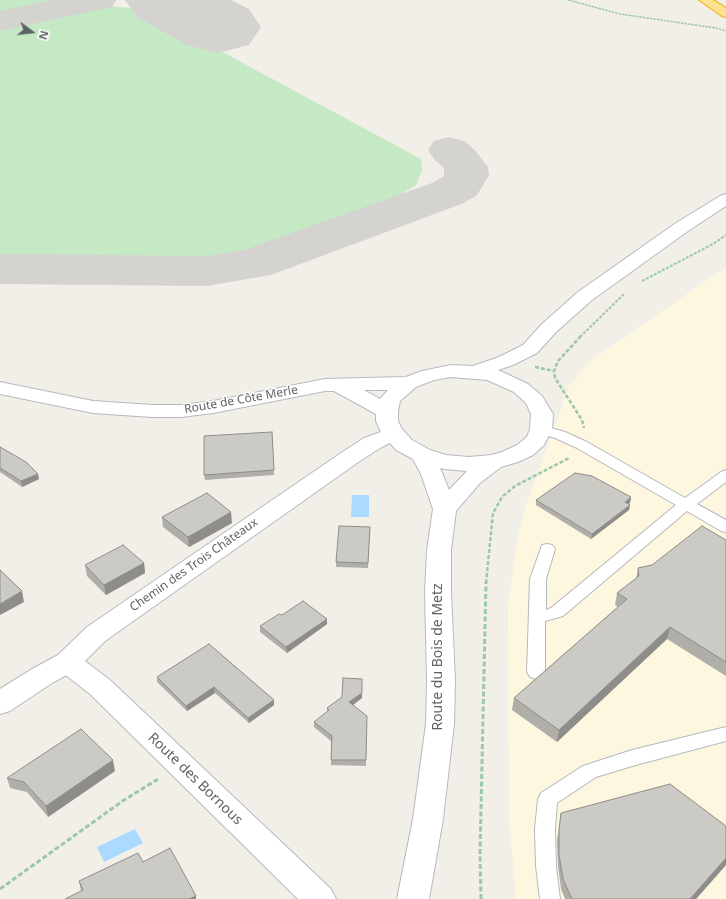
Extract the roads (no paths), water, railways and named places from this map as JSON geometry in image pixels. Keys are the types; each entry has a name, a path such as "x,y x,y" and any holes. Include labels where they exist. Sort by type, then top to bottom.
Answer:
{"highway":[{"path":"704,0 726,13"}],"main road":[{"path":"682,227 726,192"},
{"path":"475,372 530,349 554,324 585,296 682,227 726,199"},
{"path":"522,388 525,366 530,349"},
{"path":"339,385 390,422 404,445 422,455 450,462 469,464 493,462 510,457 525,450 536,440 542,429 542,414 535,400 522,388 508,381 475,372 451,372 429,375 409,383 398,391 390,400 390,422"},
{"name":"Route de Côte Merle","path":"0,388 93,407 152,411 181,411 213,407 312,387 409,383"},
{"name":"Chemin des Trois Châteaux","path":"0,703 42,676 68,662 86,643 105,627 348,458 372,443 390,422"},
{"name":"Route du Bois de Metz","path":"413,899 428,819 440,724 441,681 438,592 440,550 445,509 432,474 422,455"},
{"path":"445,509 472,478 493,462"},
{"name":"Route des Bornous","path":"68,662 100,687 320,899"}],"lane":[{"path":"542,429 582,445 726,527"},
{"path":"537,618 557,612 685,505 726,475"},
{"path":"536,672 538,579 548,549"},
{"path":"550,899 546,866 545,829 548,799 590,771 632,758 726,734"}],"water":[{"path":"352,495 369,495 369,517 351,517"},
{"path":"135,829 143,843 104,862 97,847"}]}
